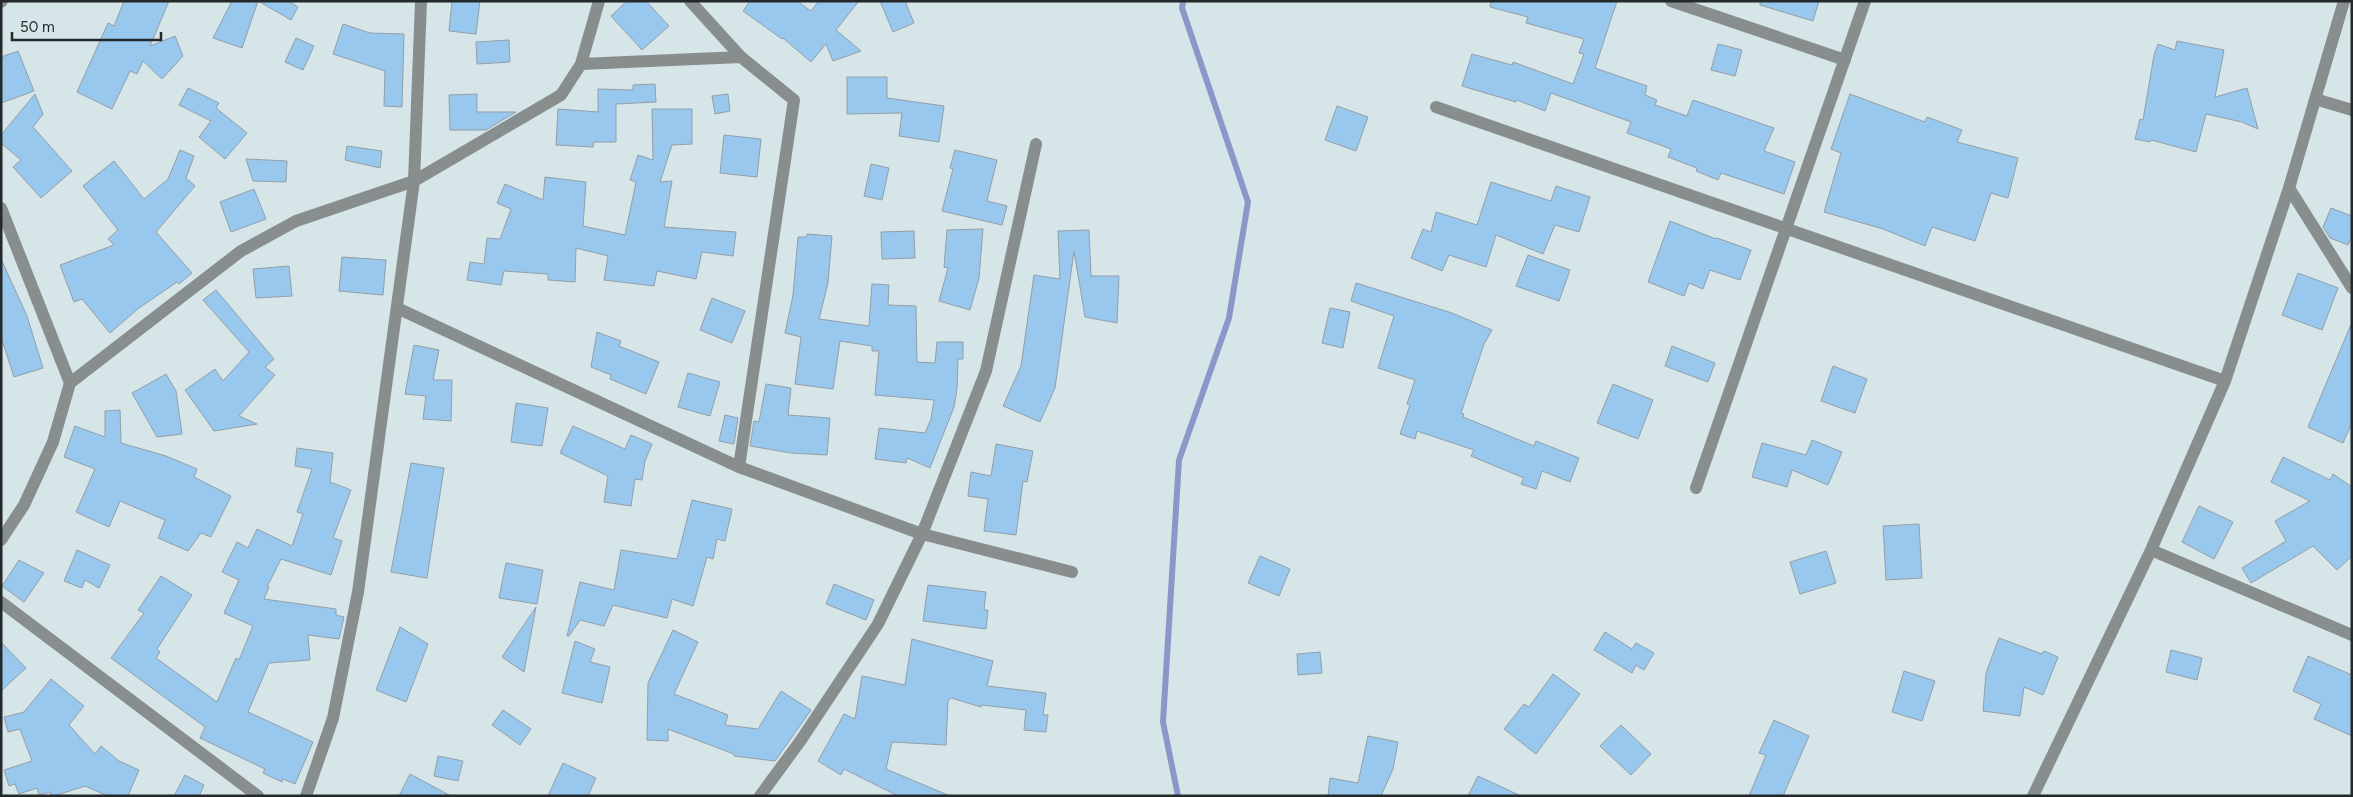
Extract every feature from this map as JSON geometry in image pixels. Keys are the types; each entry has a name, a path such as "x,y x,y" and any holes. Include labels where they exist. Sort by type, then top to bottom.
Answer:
{"street":[{"path":"306,796 333,718 358,592 414,181 421,1"},
{"path":"1,540 24,505 53,442 70,383 242,251 296,221 414,181 561,94 581,64 599,1"},
{"path":"690,1 741,57 794,100 739,467"},
{"path":"1671,1 1845,60"},
{"path":"1696,488 1865,1"},
{"path":"2033,796 2151,550 2225,381 2288,188 2344,1"},
{"path":"581,64 741,57"},
{"path":"2315,100 2352,110"},
{"path":"1436,107 2225,381"},
{"path":"760,796 801,740 878,624 922,534 986,371 1036,144"},
{"path":"2288,188 2352,288"},
{"path":"1,208 70,383"},
{"path":"397,308 739,467 922,534 1072,572"},
{"path":"2151,550 2352,635"},
{"path":"1,602 258,796"}],"building":[{"path":"124,1 169,1 150,46 175,36 183,56 162,79 143,61 137,74 130,71 112,109 77,92 108,23 114,26"},
{"path":"232,1 258,1 242,48 213,38"},
{"path":"258,1 288,1 298,7 291,20"},
{"path":"452,1 480,1 476,34 449,31"},
{"path":"627,1 646,1 669,26 642,50 611,16"},
{"path":"750,1 797,1 811,11 819,1 859,1 836,30 861,51 833,61 826,44 811,62 783,38 743,11"},
{"path":"880,1 905,1 914,23 893,32"},
{"path":"1491,1 1617,1 1595,68 1647,86 1645,95 1657,100 1655,105 1687,116 1693,100 1774,128 1764,151 1795,162 1784,194 1721,173 1718,180 1696,171 1697,168 1668,157 1671,149 1627,133 1631,122 1551,93 1545,111 1517,100 1516,102 1462,86 1472,54 1512,65 1513,62 1573,84 1584,54 1579,53 1584,39 1526,23 1528,17 1490,7"},
{"path":"1760,1 1819,1 1813,21 1760,5"},
{"path":"343,24 370,33 404,34 402,107 384,106 385,71 333,54"},
{"path":"296,38 314,46 303,70 285,62"},
{"path":"509,40 510,62 477,64 476,42"},
{"path":"2177,41 2224,50 2215,97 2247,88 2258,129 2242,122 2206,114 2196,152 2151,140 2150,142 2135,139 2140,119 2143,120 2154,55 2158,44 2175,50"},
{"path":"1718,44 1742,50 1735,76 1711,70"},
{"path":"18,51 34,91 1,103 1,57"},
{"path":"847,77 887,77 887,98 944,106 939,142 899,136 902,113 847,114"},
{"path":"655,84 656,102 616,104 616,142 594,142 593,147 556,145 558,109 598,112 598,89 633,90 633,85"},
{"path":"188,88 219,103 216,108 247,133 225,159 199,137 211,121 179,105"},
{"path":"35,94 43,114 33,127 72,171 41,198 13,167 21,160 1,143 1,135"},
{"path":"477,94 477,112 516,112 486,130 450,130 449,95"},
{"path":"728,94 730,111 715,114 712,96"},
{"path":"1850,94 1925,122 1927,117 1962,130 1957,142 2018,158 2008,198 1991,193 1975,241 1932,227 1925,246 1883,229 1824,212 1841,153 1831,149"},
{"path":"1337,106 1368,117 1356,151 1325,140"},
{"path":"652,109 692,109 692,144 672,145 660,182 672,181 664,227 736,232 733,256 702,252 696,279 657,271 654,286 604,280 608,256 576,248 575,282 548,280 548,274 504,271 501,285 467,280 470,262 484,264 487,238 500,239 511,209 497,203 505,184 543,200 545,177 586,182 583,226 625,235 636,182 630,180 638,155 653,160"},
{"path":"724,135 761,139 757,177 720,173"},
{"path":"347,146 382,151 380,168 345,160"},
{"path":"180,150 194,156 186,178 195,186 156,232 192,273 179,284 177,282 139,308 110,333 82,299 74,302 60,265 114,245 108,239 118,230 83,186 114,161 144,199 168,179"},
{"path":"955,150 997,160 987,201 1007,206 1002,225 942,211 953,169 950,168"},
{"path":"246,159 287,161 286,182 253,181"},
{"path":"871,164 889,168 882,200 864,196"},
{"path":"1491,182 1551,201 1556,186 1590,197 1579,232 1555,225 1543,254 1496,235 1486,267 1449,255 1442,271 1411,258 1423,229 1431,232 1436,212 1477,225"},
{"path":"254,189 266,219 231,232 220,202"},
{"path":"2331,208 2352,216 2352,235 2348,245 2330,238 2323,227"},
{"path":"1670,221 1751,250 1740,280 1710,270 1703,289 1689,283 1684,296 1648,282"},
{"path":"983,229 979,278 970,310 939,301 948,268 944,267 947,230"},
{"path":"1089,230 1091,276 1119,276 1117,323 1085,317 1074,251 1055,388 1040,422 1003,406 1021,366 1034,275 1060,279 1058,231"},
{"path":"914,231 915,258 882,259 881,232"},
{"path":"807,234 832,236 828,283 819,319 869,326 872,284 889,285 888,305 916,306 917,362 935,363 937,342 963,342 963,359 958,359 954,407 930,468 907,458 906,463 875,459 879,428 925,433 931,419 934,400 875,395 879,351 872,351 872,346 840,341 833,389 795,384 801,337 785,333 793,295 798,237 806,237"},
{"path":"1528,255 1570,270 1559,301 1516,286"},
{"path":"342,257 386,260 383,295 339,291"},
{"path":"1,259 27,316 43,368 14,377 1,337"},
{"path":"289,266 292,296 256,298 253,269"},
{"path":"2298,273 2338,288 2322,330 2282,315"},
{"path":"1356,283 1452,313 1492,330 1484,344 1461,413 1464,414 1463,417 1534,446 1536,441 1579,458 1570,482 1542,471 1536,489 1521,484 1524,478 1471,456 1474,450 1417,431 1415,439 1400,434 1410,405 1407,404 1415,380 1378,368 1394,316 1351,301"},
{"path":"216,290 274,359 265,367 275,375 239,416 257,424 214,431 185,390 215,369 223,381 249,352 203,300"},
{"path":"712,298 745,311 732,343 700,330"},
{"path":"1330,308 1350,312 1343,348 1322,343"},
{"path":"2352,322 2352,423 2343,443 2308,427"},
{"path":"597,332 621,341 619,346 659,362 646,394 610,379 611,375 591,367"},
{"path":"414,345 439,350 433,380 452,380 451,421 423,419 426,396 405,394"},
{"path":"1672,346 1715,363 1708,382 1665,366"},
{"path":"1833,366 1867,379 1855,413 1821,401"},
{"path":"688,373 720,382 710,416 678,407"},
{"path":"166,374 176,391 182,434 157,437 132,393"},
{"path":"766,384 791,388 788,415 830,418 827,455 791,453 750,446 754,421 759,422"},
{"path":"1613,384 1653,400 1638,439 1597,423"},
{"path":"516,403 548,408 542,446 511,442"},
{"path":"120,410 121,443 166,456 197,469 194,477 231,496 211,537 201,533 188,551 158,538 165,520 120,501 109,527 76,512 95,469 64,457 75,426 105,437 105,411"},
{"path":"725,415 738,418 734,444 719,441"},
{"path":"573,426 625,449 631,435 652,444 645,461 642,480 635,479 631,506 604,502 608,476 560,453"},
{"path":"1812,440 1842,452 1828,485 1792,470 1787,487 1752,477 1762,443 1806,455"},
{"path":"996,444 1033,451 1027,482 1023,481 1016,535 984,531 988,499 968,496 971,472 991,476"},
{"path":"297,448 333,453 330,482 351,490 333,538 342,541 331,575 281,559 267,587 269,587 264,599 336,609 336,615 344,617 339,639 308,635 310,660 269,663 248,712 313,742 295,784 283,779 282,782 263,773 265,769 200,738 205,727 111,658 144,613 138,610 161,576 192,595 157,649 160,652 156,658 217,702 236,658 239,660 253,626 224,613 239,580 222,572 237,542 248,548 257,529 292,546 303,514 297,512 312,469 295,466"},
{"path":"2283,457 2330,480 2333,474 2352,487 2352,556 2337,570 2313,546 2251,583 2242,568 2286,541 2275,521 2310,501 2271,482"},
{"path":"411,463 444,468 427,578 391,572"},
{"path":"692,500 732,509 725,541 717,539 713,559 707,557 693,606 672,599 667,618 613,605 604,626 580,620 569,636 567,636 580,582 614,590 621,550 677,559"},
{"path":"2199,506 2233,522 2214,559 2182,542"},
{"path":"1919,524 1922,578 1886,580 1883,526"},
{"path":"77,550 110,565 99,588 85,580 82,588 64,581"},
{"path":"1826,551 1836,583 1800,594 1790,562"},
{"path":"1260,556 1290,569 1279,596 1248,583"},
{"path":"19,560 44,573 24,602 2,586"},
{"path":"506,563 543,570 537,604 499,598"},
{"path":"834,584 874,600 866,620 826,604"},
{"path":"928,585 986,592 984,610 988,610 986,629 923,621"},
{"path":"536,607 524,672 502,657"},
{"path":"400,627 428,644 406,702 376,690"},
{"path":"673,630 698,642 674,694 728,715 725,725 758,729 781,691 811,710 775,761 734,756 734,754 668,729 668,741 647,740 648,683"},
{"path":"1605,632 1632,649 1636,643 1654,653 1644,670 1636,665 1632,673 1594,650"},
{"path":"1999,638 2042,654 2044,651 2058,657 2043,695 2024,687 2020,716 1983,711 1986,673"},
{"path":"912,639 993,661 987,686 1046,693 1043,715 1048,715 1046,732 1024,730 1026,710 982,705 981,707 951,698 948,701 946,745 892,742 886,769 950,796 898,796 844,769 841,775 818,761 844,714 855,719 862,676 905,685"},
{"path":"575,641 595,649 590,662 610,667 602,703 562,693"},
{"path":"1,642 26,668 1,691"},
{"path":"2171,650 2202,658 2197,680 2166,672"},
{"path":"1320,652 1322,673 1298,675 1297,654"},
{"path":"2308,656 2352,675 2352,736 2314,719 2321,704 2293,691"},
{"path":"1904,671 1935,681 1922,721 1892,712"},
{"path":"1553,674 1580,694 1536,754 1504,729 1524,704 1529,707"},
{"path":"51,679 84,706 69,725 95,754 101,746 119,761 139,770 128,796 108,796 85,786 54,796 51,796 50,792 39,795 37,788 19,794 15,784 9,786 4,770 32,761 20,729 8,732 4,717 24,712"},
{"path":"503,710 531,729 520,745 492,725"},
{"path":"1774,720 1809,736 1783,796 1749,796 1766,755 1759,753"},
{"path":"1621,725 1651,754 1631,775 1600,746"},
{"path":"1368,736 1398,742 1393,769 1381,796 1328,796 1330,778 1358,783"},
{"path":"438,756 463,761 458,781 434,776"},
{"path":"563,763 596,778 588,796 548,796"},
{"path":"410,774 451,796 399,796"},
{"path":"185,775 204,785 199,796 174,796"},
{"path":"1478,776 1521,796 1468,796"}],"waterway":[{"path":"1178,796 1163,722 1179,460 1229,318 1248,202 1182,8 1183,1"}]}
